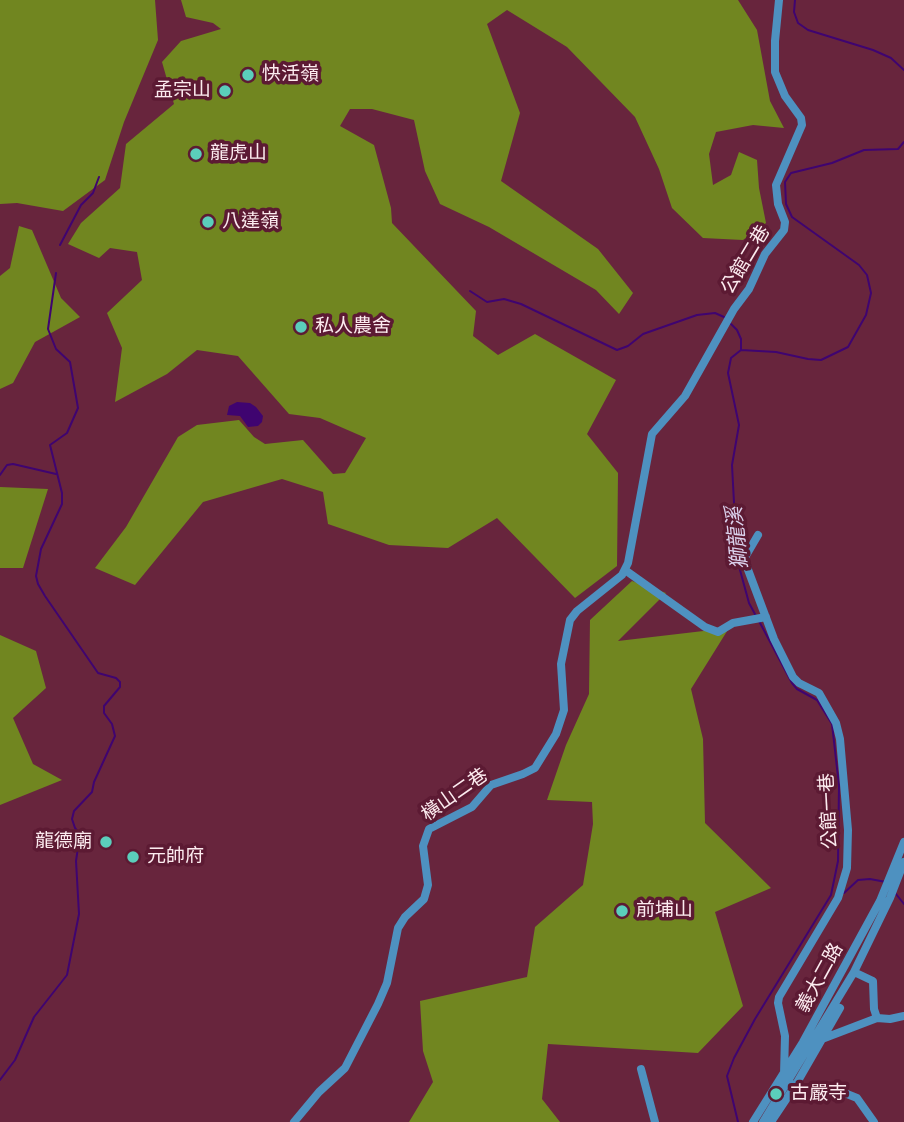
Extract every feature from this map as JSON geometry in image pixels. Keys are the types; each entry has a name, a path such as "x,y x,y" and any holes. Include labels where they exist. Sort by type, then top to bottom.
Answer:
{"street":[{"name":"公館二巷","path":"625,570 652,434 685,396 749,289 765,254 784,230 785,222 778,204 776,185 799,134 801,118 785,96 775,72 779,0"},
{"name":"公館一巷","path":"758,535 744,559 760,618 793,677 819,693 836,723 840,739 848,830 847,868 838,898 779,997 789,1081"},
{"path":"625,570 705,628 718,632 733,623 760,618"},
{"name":"橫山二巷","path":"295,1122 319,1092 345,1068 378,1004 387,983 398,928 405,917 424,900 428,885 423,846 429,829 472,807 491,785 523,775 534,768 563,720 561,664 570,620 625,570"},
{"name":"義大二路","path":"771,1122 880,901 904,842"},
{"name":"義大二路","path":"763,1122 857,973 904,862"},
{"name":"義大二路","path":"753,1122 822,1039 904,877"},
{"path":"857,973 873,981 877,1018"},
{"path":"813,1042 877,1018 904,1016"},
{"path":"641,1069 655,1122"},
{"path":"789,1081 800,1090 832,1088 857,1098 874,1122"}],"green space":[{"path":"0,0 155,0 158,40 124,122 105,180 63,211 17,203 0,204"},
{"path":"181,0 738,0 757,30 770,101 784,128 753,125 716,132 709,154 713,185 731,175 739,152 757,160 766,223 743,240 703,238 672,208 659,169 635,117 567,47 507,10 487,24 520,113 501,181 598,249 633,293 619,314 596,290 489,227 440,204 425,171 414,120 372,109 350,109 340,126 374,145 391,208 392,223 476,311 473,336 498,355 535,334 616,380 587,434 618,473 617,566 575,598 497,518 448,548 389,545 328,524 323,492 282,479 203,502 135,585 95,568 126,527 178,437 197,425 239,420 254,437 265,444 303,440 333,474 345,473 366,438 320,418 289,414 238,356 197,350 167,374 115,402 122,348 107,313 142,280 137,252 110,248 99,258 68,244 81,223 120,188 126,144 174,104 162,62 181,41 221,29 213,23 186,17"},
{"path":"19,226 32,230 61,298 80,317 35,342 13,383 0,389 0,276 10,268"},
{"path":"0,487 48,489 23,568 0,568"},
{"path":"632,581 666,593 618,641 729,628 691,689 703,739 705,823 771,888 715,912 743,1006 698,1053 548,1044 542,1099 560,1122 409,1122 433,1082 423,1051 420,1001 527,977 535,927 583,885 593,824 592,802 547,800 566,745 589,694 590,620"},
{"path":"0,635 36,651 46,688 13,718 33,764 62,780 0,805"}],"shaded area":[{"path":"237,402 250,403 256,407 263,416 262,422 258,426 248,427 240,416 227,415 229,406"}],"waterway":[{"name":"獅龍溪","path":"795,0 794,12 798,23 808,30 873,50 891,58 904,70"},
{"name":"獅龍溪","path":"756,616 749,603 737,559 732,465 739,425 728,373 731,358 741,350 776,352 821,360 848,347 866,315 871,293 867,275 859,265 792,217 786,204 785,182 791,173 832,163 864,150 898,149 904,142"},
{"path":"60,245 81,205 93,193 99,177"},
{"path":"0,1080 15,1060 34,1017 67,975 79,914 76,861 80,834 72,819 74,811 92,792 115,736 112,724 104,713 104,706 120,687 116,678 98,673 45,596 36,576 41,549 62,504 62,493 50,445 67,433 78,408 70,362 56,349 48,329 56,273"},
{"path":"470,291 487,302 504,299 521,304 617,350 628,346 643,334 697,315 715,313 724,317"},
{"path":"731,324 741,339 741,350"},
{"path":"0,475 7,465 13,464 56,474"},
{"name":"獅龍溪","path":"738,1122 727,1076 755,1019 831,895 838,861 839,786 832,724 817,700 797,689 792,683 759,621"},
{"path":"844,893 858,880 886,882"},
{"path":"896,894 904,904"}],"place":[{"name":"快活嶺","path":"248,75"},
{"name":"孟宗山","path":"225,91"},
{"name":"龍虎山","path":"196,154"},
{"name":"八達嶺","path":"208,222"},
{"name":"私人農舍","path":"301,327"},
{"name":"龍德廟","path":"106,842"},
{"name":"元帥府","path":"133,857"},
{"name":"前埔山","path":"622,911"},
{"name":"古嚴寺","path":"776,1094"}]}
